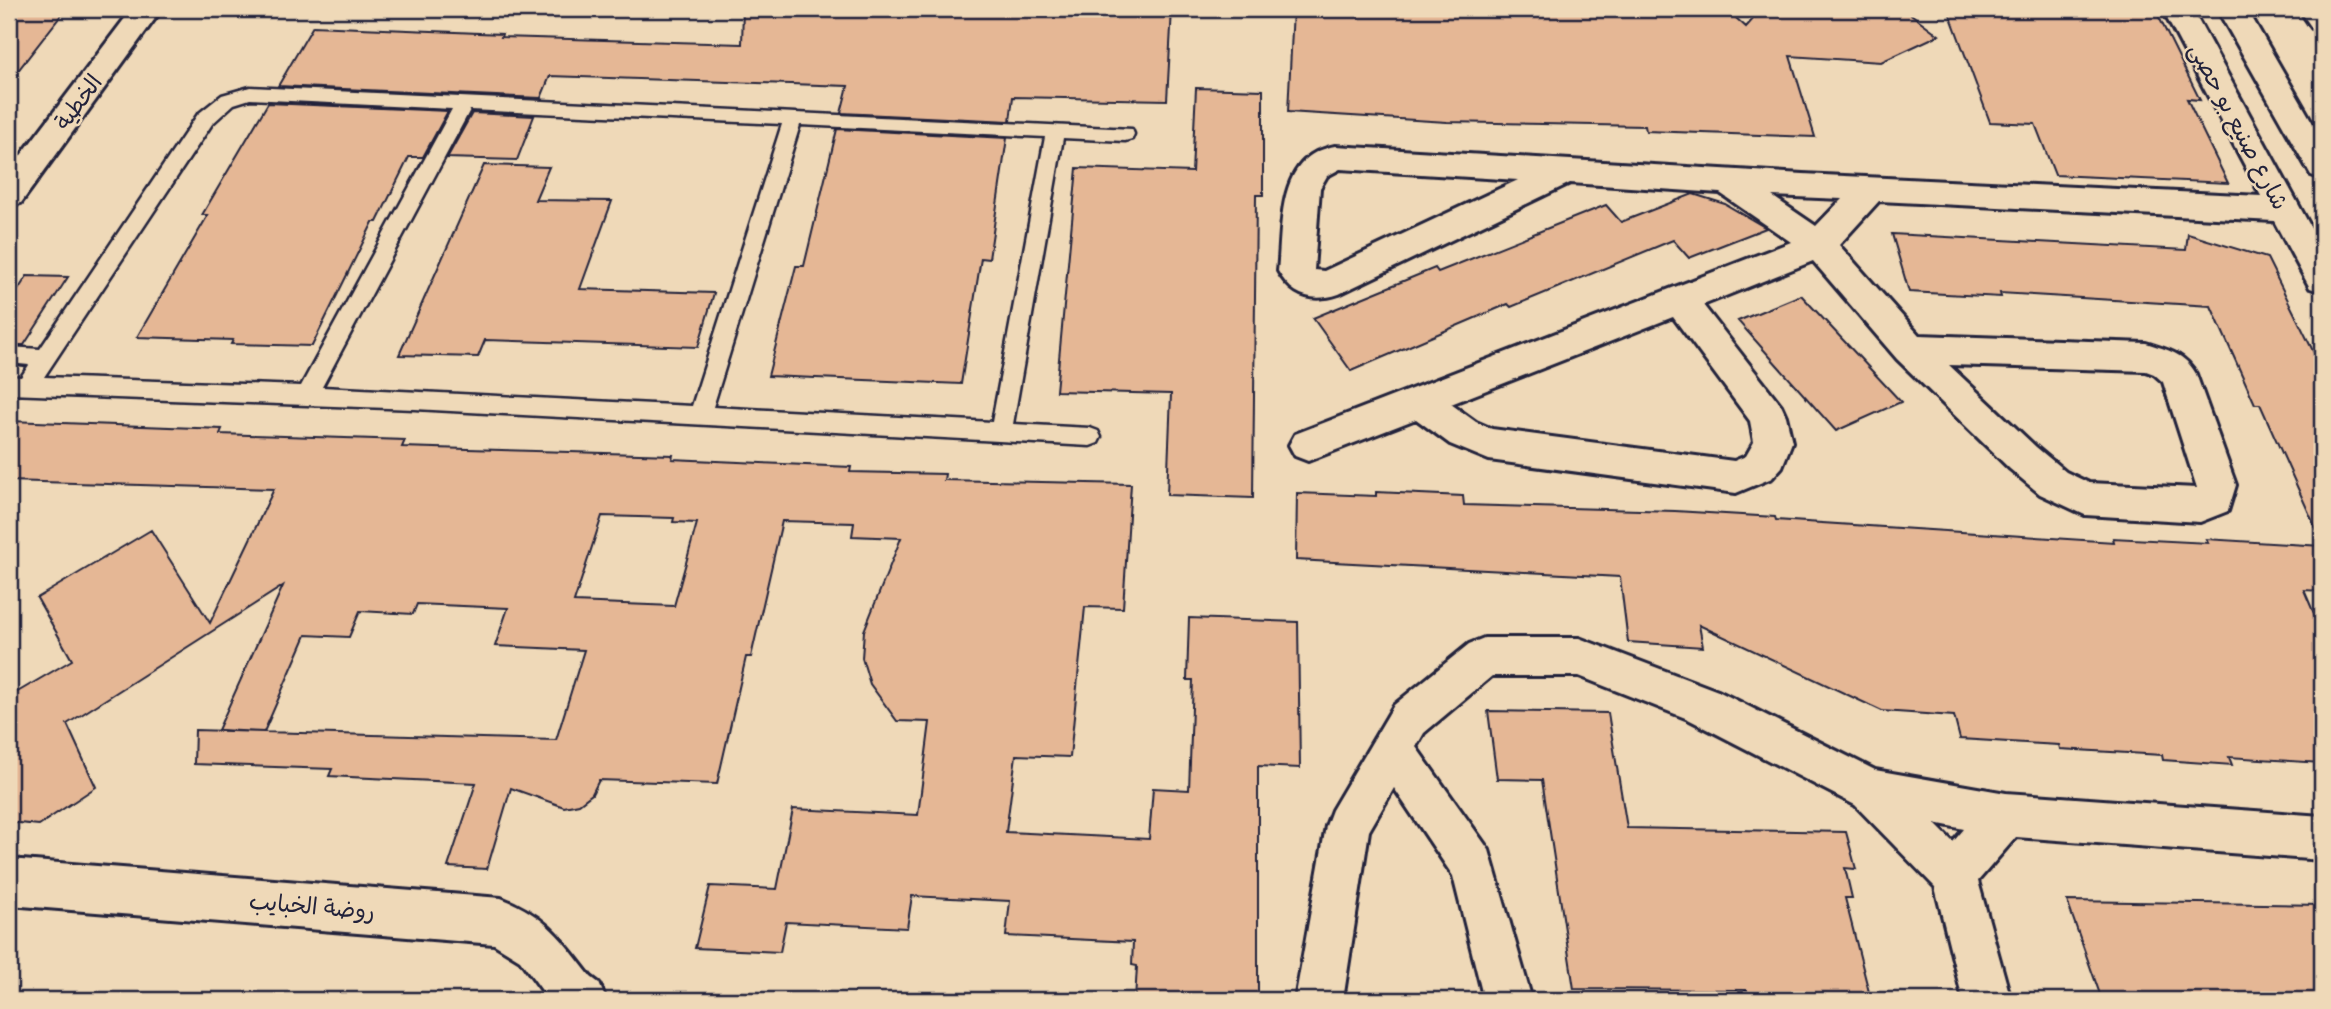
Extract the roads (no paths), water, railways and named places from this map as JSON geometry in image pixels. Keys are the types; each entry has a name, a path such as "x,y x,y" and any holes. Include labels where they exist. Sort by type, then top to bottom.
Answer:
{"street":[{"name":"الخطية","path":"9,195 147,9"},
{"name":"شارع صنيع بو حصى","path":"2177,9 2322,279"},
{"path":"2232,9 2322,167"},
{"path":"2314,9 2322,21"},
{"path":"1567,171 1327,285 1304,282 1294,271 1304,188 1316,168 1335,157 1871,189 2284,209"},
{"path":"1727,181 1819,245 1910,349 2022,458 2053,483 2085,499 2200,505 2214,499 2217,485 2178,374 2167,365 2146,357 1910,349"},
{"path":"1308,444 1819,245 1871,189"},
{"path":"1419,401 1463,433 1489,444 1736,477 1759,467 1769,456 1773,442 1768,416 1679,299"},
{"path":"1320,1000 1348,826 1409,719 1484,657 1579,657 1703,705 1870,790 2006,815 2322,838"},
{"path":"1392,748 1473,866 1508,1000"},
{"path":"1870,790 1954,875 1987,1000"},
{"path":"1954,875 2006,815"},
{"name":"روضة الخبايب","path":"9,882 501,921 536,944 574,994 582,1000"}],"lane":[{"path":"18,385 46,358 205,119 228,99 250,93 1125,134"},
{"path":"308,394 463,105"},
{"path":"700,413 793,118"},
{"path":"1001,432 1055,131"},
{"path":"9,355 46,358"},
{"path":"18,385 308,394 700,413 1090,437"}]}
